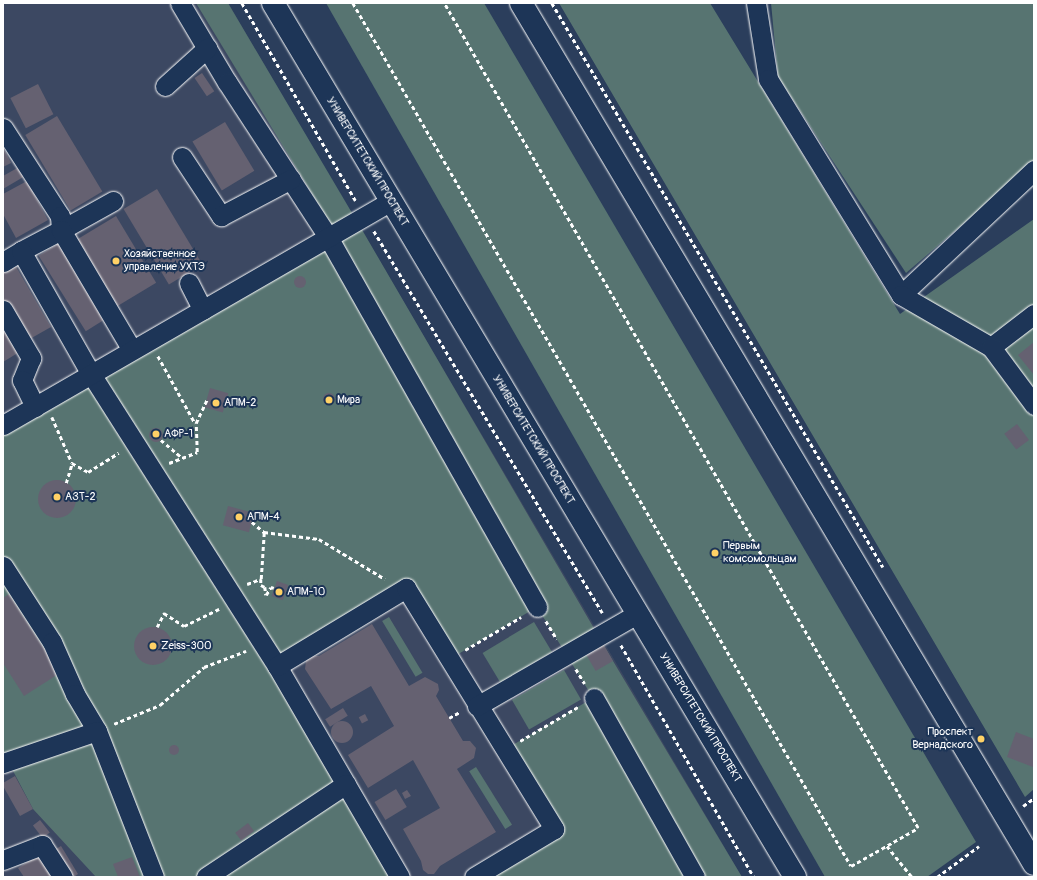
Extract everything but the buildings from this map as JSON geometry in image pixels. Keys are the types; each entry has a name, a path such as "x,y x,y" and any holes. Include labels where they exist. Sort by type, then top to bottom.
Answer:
{"main road":[{"name":"УНИВЕРСИТЕТСКИЙ ПРОСПЕКТ","path":"273,3 390,202 795,877"},
{"path":"521,3 1027,835 1034,864"}],"lane":[{"path":"180,3 328,238 537,606"},
{"path":"756,3 768,79 901,295 991,347 1034,405"},
{"path":"165,86 207,48"},
{"path":"3,128 60,216 61,230 132,350"},
{"path":"182,157 221,216 290,179"},
{"path":"901,295 1034,170"},
{"path":"3,262 113,201"},
{"path":"3,425 390,202"},
{"path":"21,251 91,374 152,471 238,594 264,645 400,877"},
{"path":"189,283 203,310"},
{"path":"3,310 31,358 22,380 40,404"},
{"path":"991,347 1034,314"},
{"path":"3,566 52,642 75,694 97,731 154,877"},
{"path":"277,666 406,588 469,709 554,829 474,877"},
{"path":"469,709 637,614"},
{"path":"594,698 695,877"},
{"path":"3,763 97,731"},
{"path":"206,877 346,784"},
{"path":"3,860 42,846 63,877"}],"path":[{"path":"242,3 365,216 612,629 754,877"},
{"path":"353,3 851,866 918,828 444,3"},
{"path":"552,3 886,573"},
{"path":"150,340 196,424"},
{"path":"152,471 180,457 197,452 196,424 207,399"},
{"path":"40,404 72,463 88,472 135,443"},
{"path":"161,440 180,457"},
{"path":"66,483 72,463"},
{"path":"252,522 264,532 319,539 384,578"},
{"path":"264,532 261,585 265,587 266,595 271,587 274,588"},
{"path":"157,627 164,613 184,626 261,579"},
{"path":"97,731 160,705 204,667 264,645"},
{"path":"449,718 469,709"},
{"path":"1019,800 1023,806 1034,798"},
{"path":"887,846 912,877"},
{"path":"937,877 979,846"}],"shaded area":[{"path":"3,3 228,3 742,877 3,877"}],"green space":[{"path":"196,3 228,3 355,218 334,230"},
{"path":"326,3 484,3 976,842 927,877 825,877"},
{"path":"559,3 710,3 900,314 1034,219 1034,789 1025,797"},
{"path":"771,3 1034,3 1034,163 906,273 778,77"},
{"path":"361,228 613,661 742,877 474,877 554,829 504,750 593,698 537,607 450,659 406,588 277,666 395,877 96,877 33,809 11,767 3,770 3,433 316,253 335,250 343,238"},
{"path":"389,617 422,673 416,677 382,621"},
{"path":"534,622 552,652 501,683 483,653"},
{"path":"564,670 581,699 529,729 512,700"},
{"path":"476,767 512,825 505,829 469,771"}],"place":[{"name":"Хозяйственное управление УХТЭ","path":"116,261"},
{"name":"Мира","path":"329,400"},
{"name":"АПМ-2","path":"216,403"},
{"name":"АФР-1","path":"156,434"},
{"name":"АЗТ-2","path":"57,497"},
{"name":"АПМ-4","path":"239,517"},
{"name":"Первым комсомольцам","path":"715,553"},
{"name":"АПМ-10","path":"279,592"},
{"name":"Zeiss-300","path":"153,646"},
{"name":"Проспект Вернадского","path":"981,739"}]}
